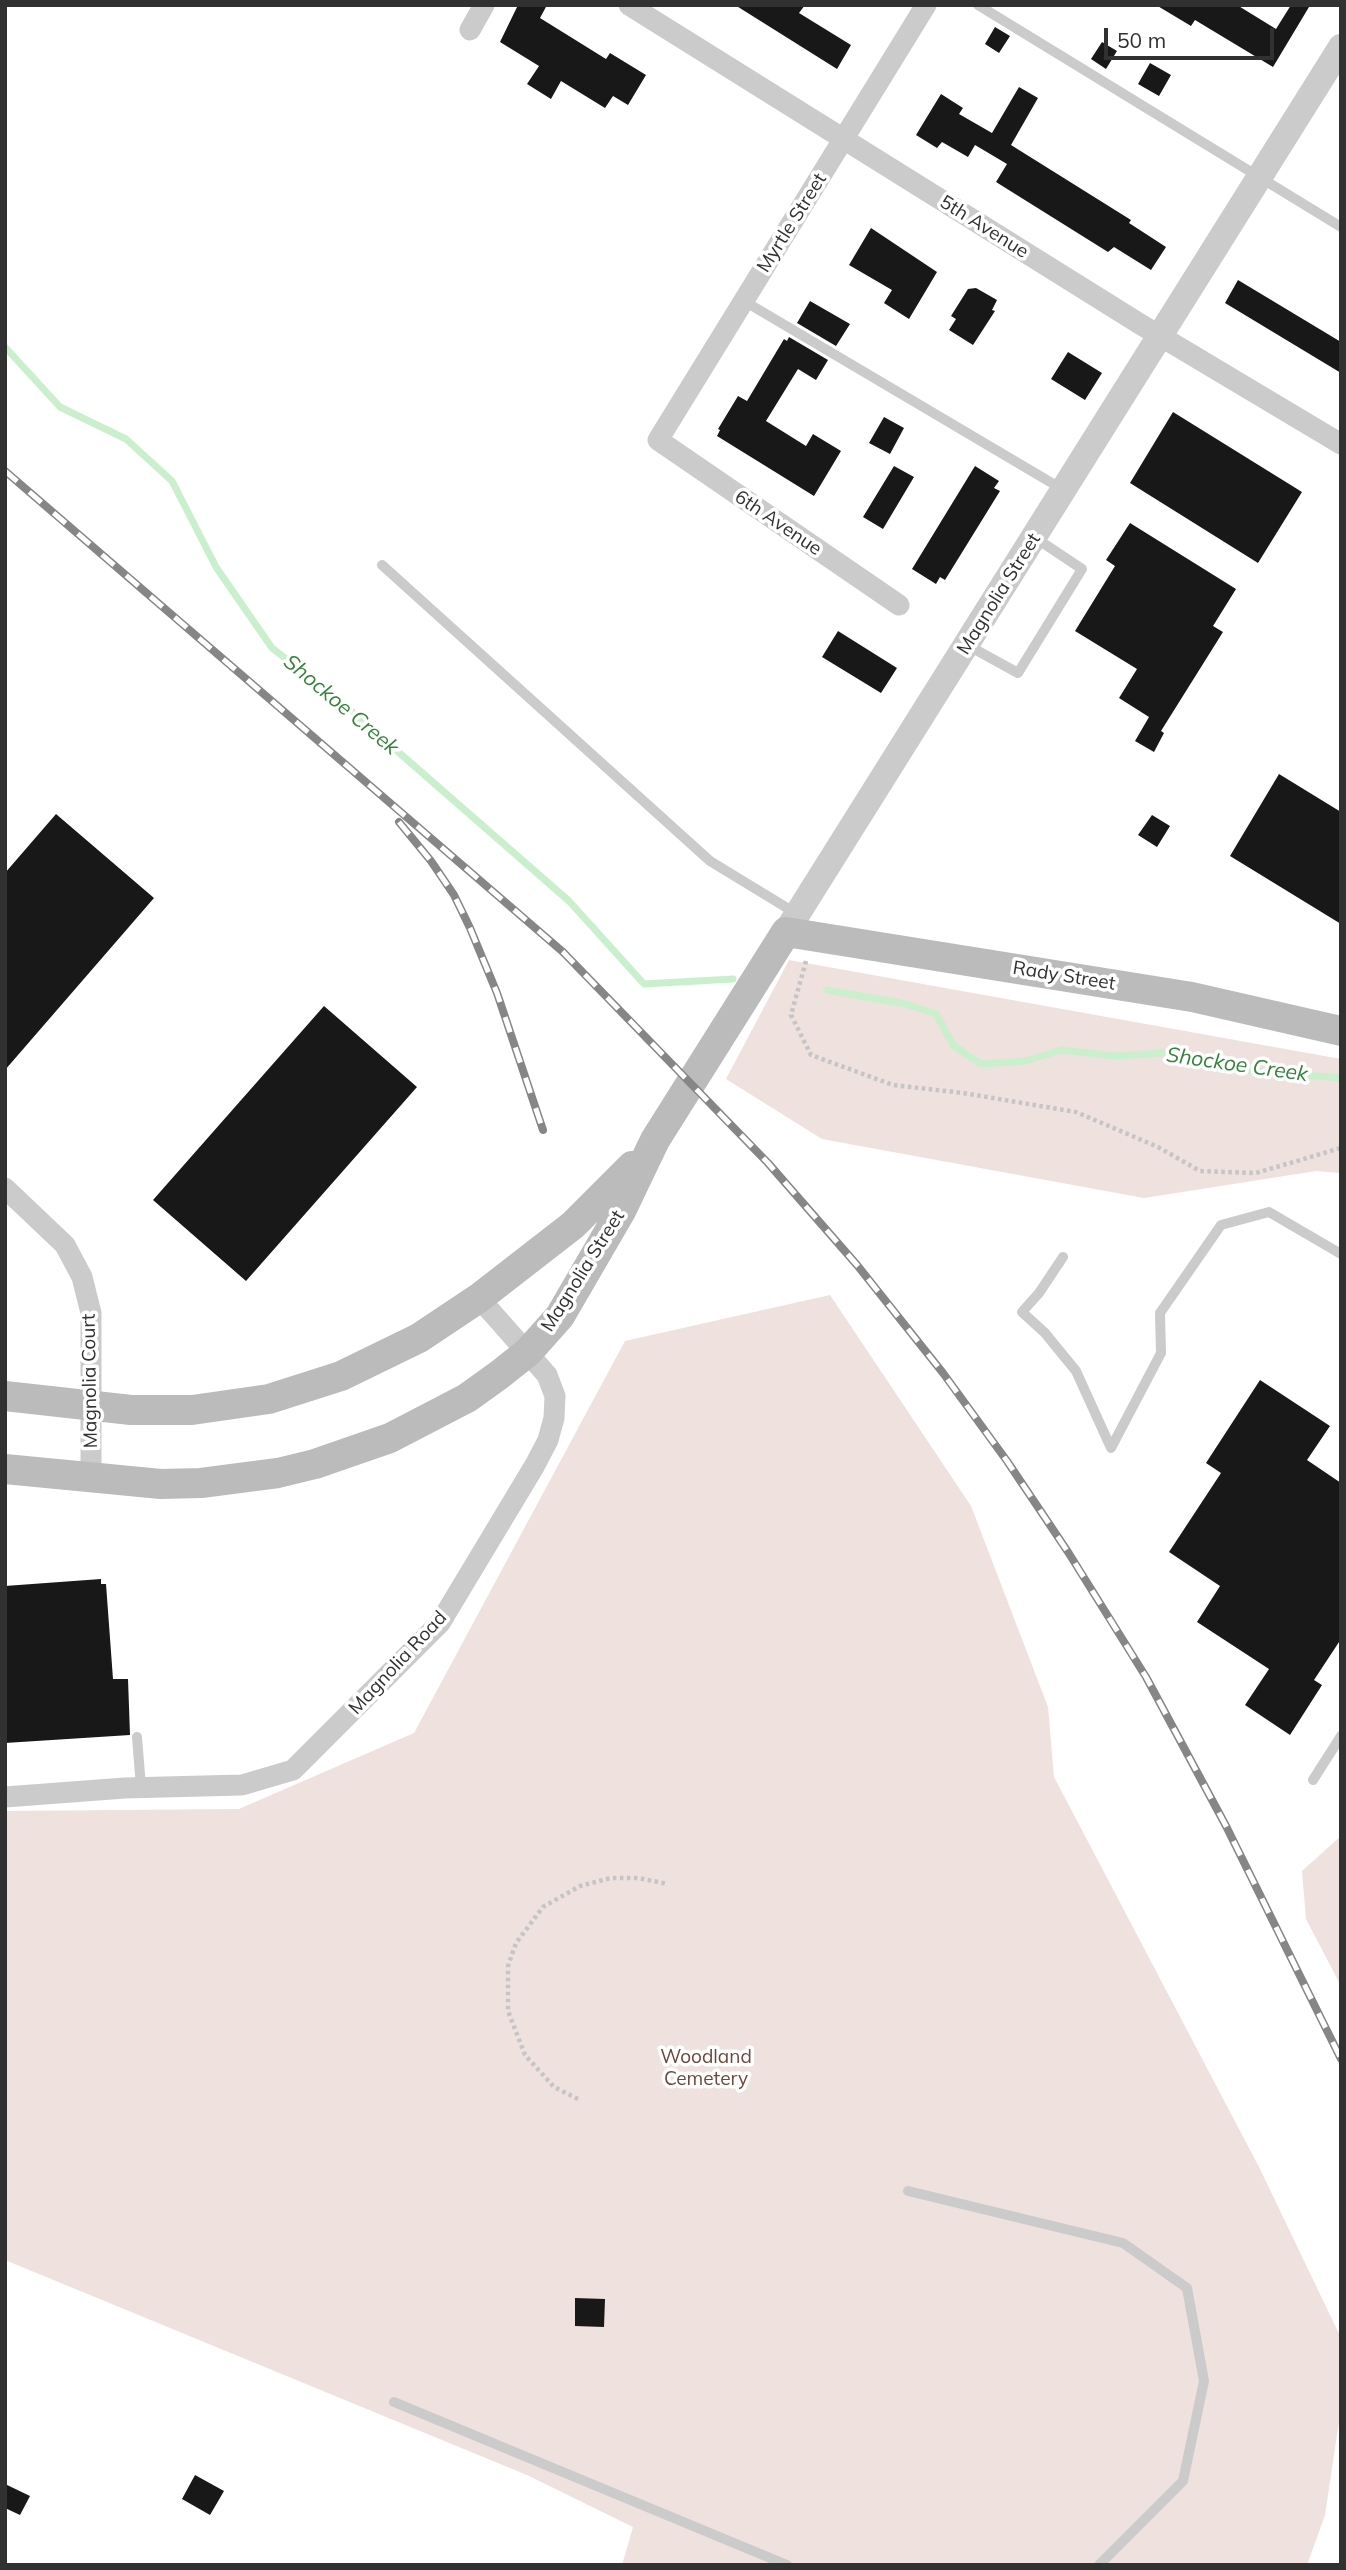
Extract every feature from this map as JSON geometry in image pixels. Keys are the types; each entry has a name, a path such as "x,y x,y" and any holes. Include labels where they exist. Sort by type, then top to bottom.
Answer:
{"main road":[{"name":"Rady Street","path":"799,927 1192,997 1341,1031"},
{"name":"Magnolia Street","path":"5,1396 92,1407 192,1410 269,1399 305,1389 377,1361 419,1338 479,1298 597,1204 655,1140 799,927"},
{"name":"Magnolia Street","path":"5,1469 91,1478 201,1483 278,1473 315,1464 390,1438 426,1421 467,1398 528,1352 560,1316 621,1211 655,1140"}],"street":[{"path":"470,30 484,5"},
{"name":"5th Avenue","path":"629,5 1159,336 1341,444"},
{"name":"Myrtle Street","path":"658,440 926,5"},
{"name":"Magnolia Street","path":"799,927 967,645 1341,47"},
{"name":"6th Avenue","path":"658,440 899,605"},
{"name":"Magnolia Court","path":"5,1188 65,1245 82,1277 91,1313 91,1478"},
{"name":"Magnolia Road","path":"5,1797 141,1787 242,1784 293,1770 440,1623 548,1440 554,1418 555,1396 547,1375 479,1298"}],"lane":[{"path":"978,5 1341,227"},
{"path":"744,301 1064,490"},
{"path":"967,645 1018,673 1082,569 1034,537"},
{"path":"382,565 710,861 799,927"},
{"path":"1063,1257 1039,1293 1022,1312 1045,1333 1076,1371 1111,1448 1161,1353 1160,1313 1221,1225 1269,1212 1341,1254"},
{"path":"1313,1780 1341,1736"},
{"path":"137,1737 141,1787"},
{"path":"908,2191 1123,2243 1187,2288 1204,2381 1183,2481 1099,2565"},
{"path":"394,2402 787,2565"}],"path":[{"path":"799,927 791,1015 811,1055 893,1085 964,1093 1076,1112 1158,1147 1199,1171 1256,1173 1341,1148"},
{"path":"578,2099 554,2087 525,2055 508,2011 508,1966 516,1943 543,1907 580,1886 611,1878 638,1878 668,1884"}],"green space":[{"path":"789,960 1341,1059 1341,1173 1316,1171 1144,1198 822,1139 726,1079"},
{"name":"Woodland Cemetery","path":"830,1295 971,1506 1048,1707 1054,1777 1260,2169 1341,2338 1341,2408 1325,2515 1307,2565 622,2565 633,2527 527,2475 5,2260 5,1811 239,1809 414,1733 625,1341"},
{"path":"1341,1836 1341,1986 1306,1919 1302,1871"}],"building":[{"path":"518,5 547,5 540,18 606,59 610,53 646,75 628,105 613,96 605,108 561,81 551,99 527,84 539,66 500,42"},
{"path":"735,5 805,5 799,13 851,45 837,69"},
{"path":"1156,5 1237,5 1276,29 1291,5 1309,7 1273,67 1195,20 1191,26"},
{"path":"995,27 1010,36 999,53 985,44"},
{"path":"1102,42 1117,51 1106,69 1091,59"},
{"path":"1150,63 1171,75 1159,96 1138,84"},
{"path":"1019,87 1038,98 1011,145 1131,220 1129,223 1166,247 1151,270 1114,247 1108,252 996,182 1007,164 975,145 968,157 942,142 937,148 916,135 941,94 963,108 959,114 992,133"},
{"path":"871,228 937,272 909,319 884,303 892,290 849,265"},
{"path":"1238,280 1341,342 1341,373 1225,303"},
{"path":"976,288 997,300 992,310 995,311 973,345 949,330 956,319 951,316 968,289"},
{"path":"810,301 850,324 836,346 797,323"},
{"path":"789,337 828,360 816,380 798,369 766,421 806,446 813,434 841,451 814,496 717,436 720,430 718,429 738,396 747,401 784,339 787,341"},
{"path":"1068,352 1102,373 1085,400 1051,379"},
{"path":"1173,412 1302,492 1258,563 1130,483"},
{"path":"884,417 904,428 890,454 869,443"},
{"path":"894,466 914,477 883,529 863,517"},
{"path":"975,466 999,481 994,488 1000,491 945,580 940,577 936,584 912,569"},
{"path":"1130,523 1236,589 1213,626 1223,632 1161,731 1164,733 1154,752 1135,741 1149,717 1119,698 1137,669 1075,631 1115,566 1106,560"},
{"path":"838,631 897,668 881,693 822,657"},
{"path":"1279,774 1341,812 1341,924 1230,856"},
{"path":"56,814 154,898 5,1070 5,873"},
{"path":"1152,815 1170,826 1157,847 1138,835"},
{"path":"324,1006 417,1087 246,1281 153,1200"},
{"path":"1260,1380 1330,1426 1307,1460 1341,1483 1341,1639 1314,1680 1322,1685 1290,1735 1245,1705 1269,1669 1197,1622 1220,1586 1169,1552 1221,1473 1206,1463"},
{"path":"101,1579 101,1584 106,1584 113,1679 128,1679 130,1735 5,1743 5,1586"},
{"path":"575,2298 605,2299 604,2327 575,2326"},
{"path":"195,2475 224,2491 210,2515 182,2499"},
{"path":"5,2484 30,2496 20,2515 5,2508"}],"waterway":[{"name":"Shockoe Creek","path":"5,347 60,407 126,439 172,481 216,567 272,648 333,695 569,901 644,984 733,979"},
{"name":"Shockoe Creek","path":"827,990 906,1004 936,1014 954,1046 981,1064 1025,1061 1061,1050 1116,1056 1176,1052 1244,1070 1341,1078"}],"railway":[{"path":"5,471 563,952 768,1163 857,1265 943,1373 1007,1461 1146,1677 1226,1826 1341,2059"},
{"path":"399,822 454,895 470,928 497,993 543,1130"}]}
